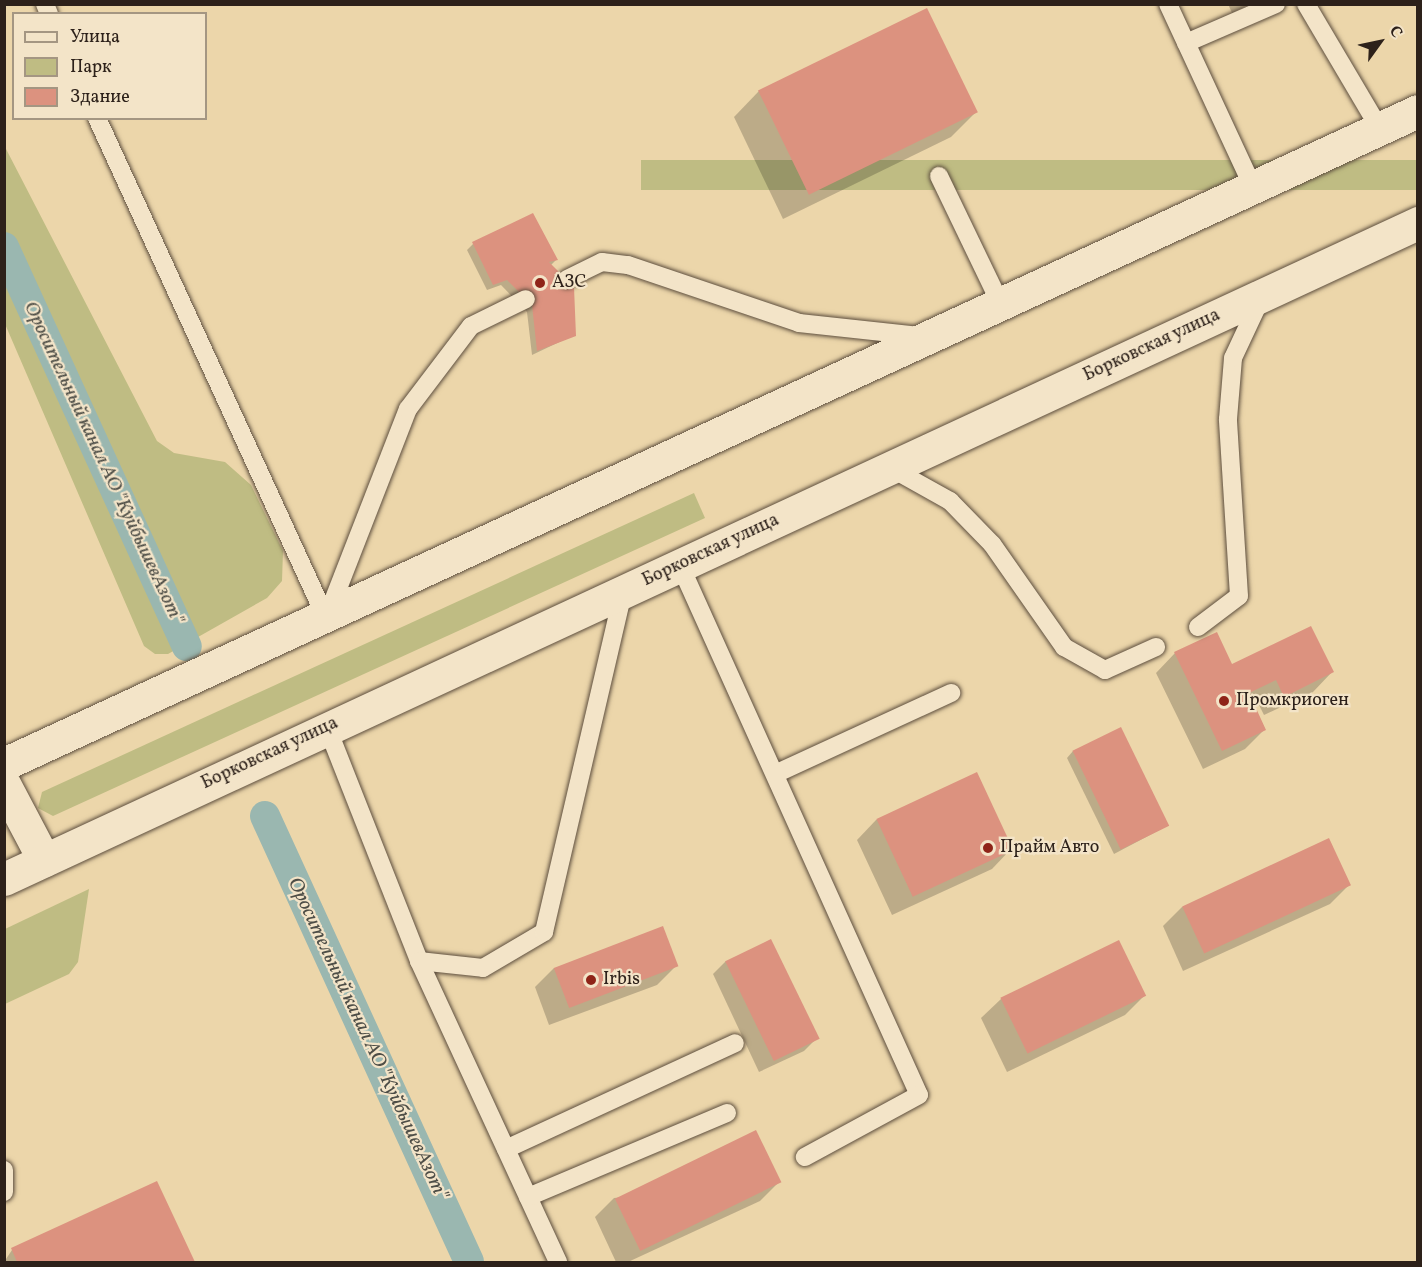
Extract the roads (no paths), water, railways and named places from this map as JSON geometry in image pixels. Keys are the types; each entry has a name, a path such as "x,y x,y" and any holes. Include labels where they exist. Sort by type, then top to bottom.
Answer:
{"main road":[{"path":"4,764 326,618 1000,303 1418,111"},
{"name":"Борковская улица","path":"4,879 1418,223"},
{"path":"4,784 44,860"}],"lane":[{"path":"1168,4 1253,187"},
{"path":"1186,43 1276,4"},
{"path":"1306,4 1380,129"},
{"path":"98,120 326,618"},
{"path":"939,176 1000,303"},
{"path":"567,279 602,262 628,265 799,323 927,337"},
{"path":"1198,627 1239,596 1228,419 1231,378 1233,358 1263,294"},
{"path":"326,618 408,409 471,326 526,299"},
{"path":"889,467 950,501 992,544 1064,647 1105,670 1156,647"},
{"path":"680,565 918,1095 805,1157"},
{"path":"419,962 483,969 544,932 623,592"},
{"path":"775,774 951,693"},
{"path":"327,728 419,962 558,1263"},
{"path":"506,1149 735,1043"},
{"path":"528,1197 727,1113"},
{"path":"4,1170 4,1192"}],"waterway":[{"name":"Оросительный канал АО \"КуйбышевАзот\"","path":"4,247 187,646"},
{"name":"Оросительный канал АО \"КуйбышевАзот\"","path":"265,816 469,1262"}],"place":[{"name":"АЗС","path":"540,283"},
{"name":"Промкриоген","path":"1224,701"},
{"name":"Прайм Авто","path":"988,848"},
{"name":"Irbis","path":"591,980"}]}
